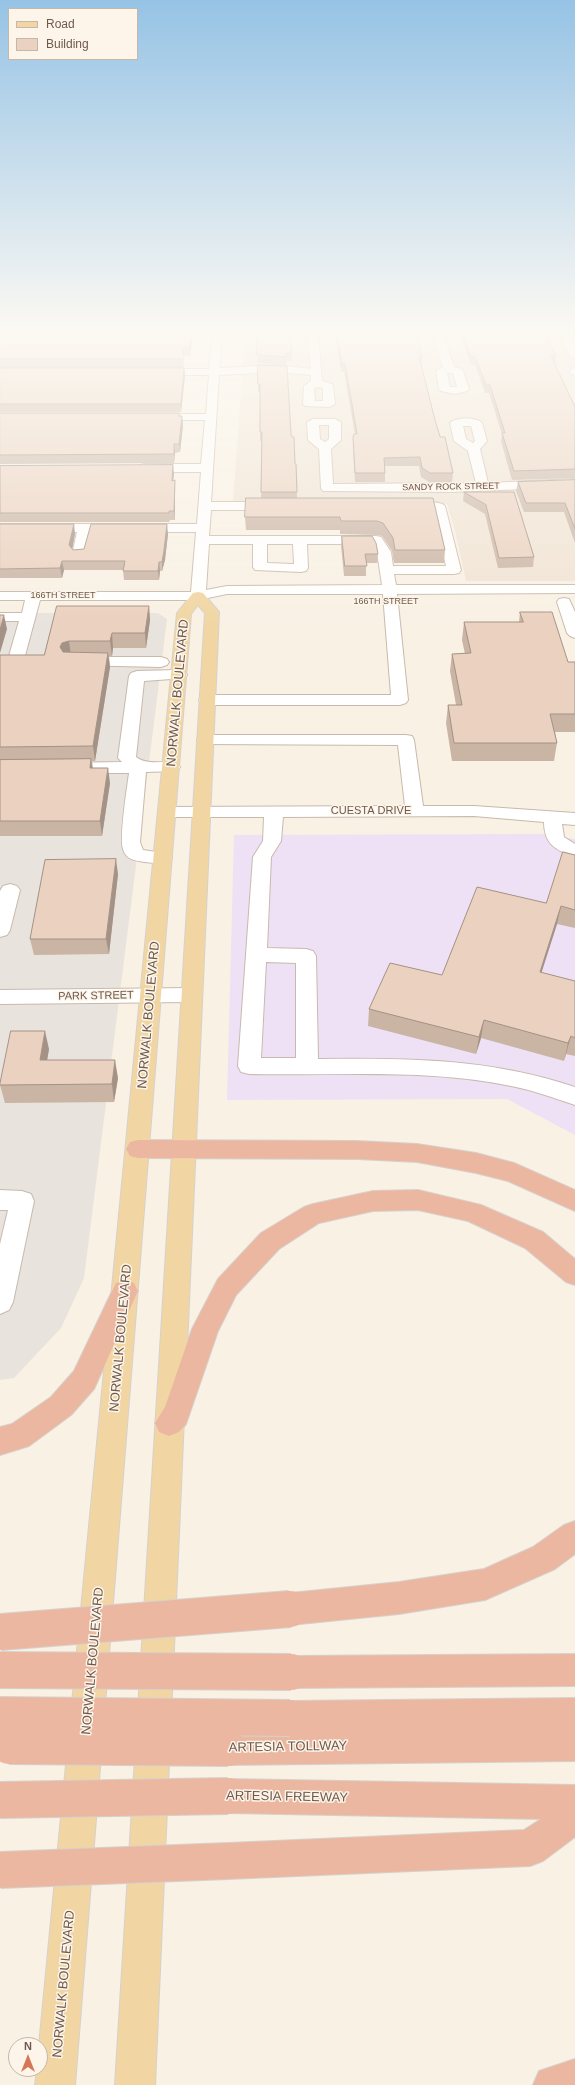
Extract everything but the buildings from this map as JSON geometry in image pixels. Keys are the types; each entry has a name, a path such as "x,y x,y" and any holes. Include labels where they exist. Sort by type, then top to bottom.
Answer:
{"highway":[{"path":"138,1149 357,1150 417,1153 476,1163 514,1173 575,1201"},
{"path":"169,1423 176,1415 205,1329 227,1286 270,1241 313,1214 373,1201 418,1200 472,1212 534,1240 575,1274"},
{"path":"0,1441 18,1436 61,1406 84,1380 125,1291"},
{"path":"0,1632 290,1609 399,1598 485,1584 544,1558 575,1536"},
{"path":"0,1670 291,1672 575,1670"},
{"name":"ARTESIA TOLLWAY","path":"3,1735 290,1718 575,1715"},
{"name":"ARTESIA TOLLWAY","path":"3,1735 228,1748 575,1744"},
{"name":"ARTESIA FREEWAY","path":"0,1800 228,1796 575,1802"},
{"path":"0,1870 228,1862 530,1848 575,1816"},
{"path":"553,2085 575,2079"}],"main road":[{"name":"NORWALK BOULEVARD","path":"56,2085 184,613 198,596"},
{"path":"135,2085 204,740 212,612 198,596"}],"street":[{"path":"198,596 209,431"},
{"name":"SANDY ROCK STREET","path":"325,448 327,488 483,487 575,482"},
{"path":"474,449 483,487"},
{"path":"130,468 207,468"},
{"path":"204,506 288,506"},
{"path":"386,570 454,570 439,506 395,506"},
{"path":"207,700 401,702 384,552 376,540 368,533 367,526"},
{"path":"0,528 85,528 202,534 260,540 376,540"},
{"path":"79,555 85,528"},
{"path":"260,540 260,567 301,568 300,540"},
{"name":"166TH STREET","path":"0,596 198,596 227,602 575,589"},
{"path":"15,663 34,596"},
{"name":"166TH STREET","path":"390,596 570,602"},
{"path":"570,602 574,629"},
{"path":"0,617 28,617"},
{"path":"71,662 180,668"},
{"path":"138,767 127,758 137,676 180,668"},
{"path":"204,740 405,737 415,811"},
{"path":"138,767 132,850 136,855 163,858"},
{"path":"45,768 171,767"},
{"path":"274,811 272,841 262,857 249,1066 416,1068 491,1073 548,1085 575,1096"},
{"name":"CUESTA DRIVE","path":"167,812 474,811 575,819"},
{"path":"552,817 554,838 560,846 575,850"},
{"path":"0,930 10,890"},
{"path":"256,955 306,956 307,1067"},
{"name":"PARK STREET","path":"0,997 191,995"},
{"path":"0,1200 22,1201 0,1302"}],"shaded area":[{"path":"238,431 575,431 575,581 466,581 455,531 447,504 233,502"},
{"path":"0,613 158,613 167,619 84,1278 61,1328 14,1378 0,1380"},
{"path":"542,834 575,839 575,1135 507,1099 227,1100 234,835"}]}
